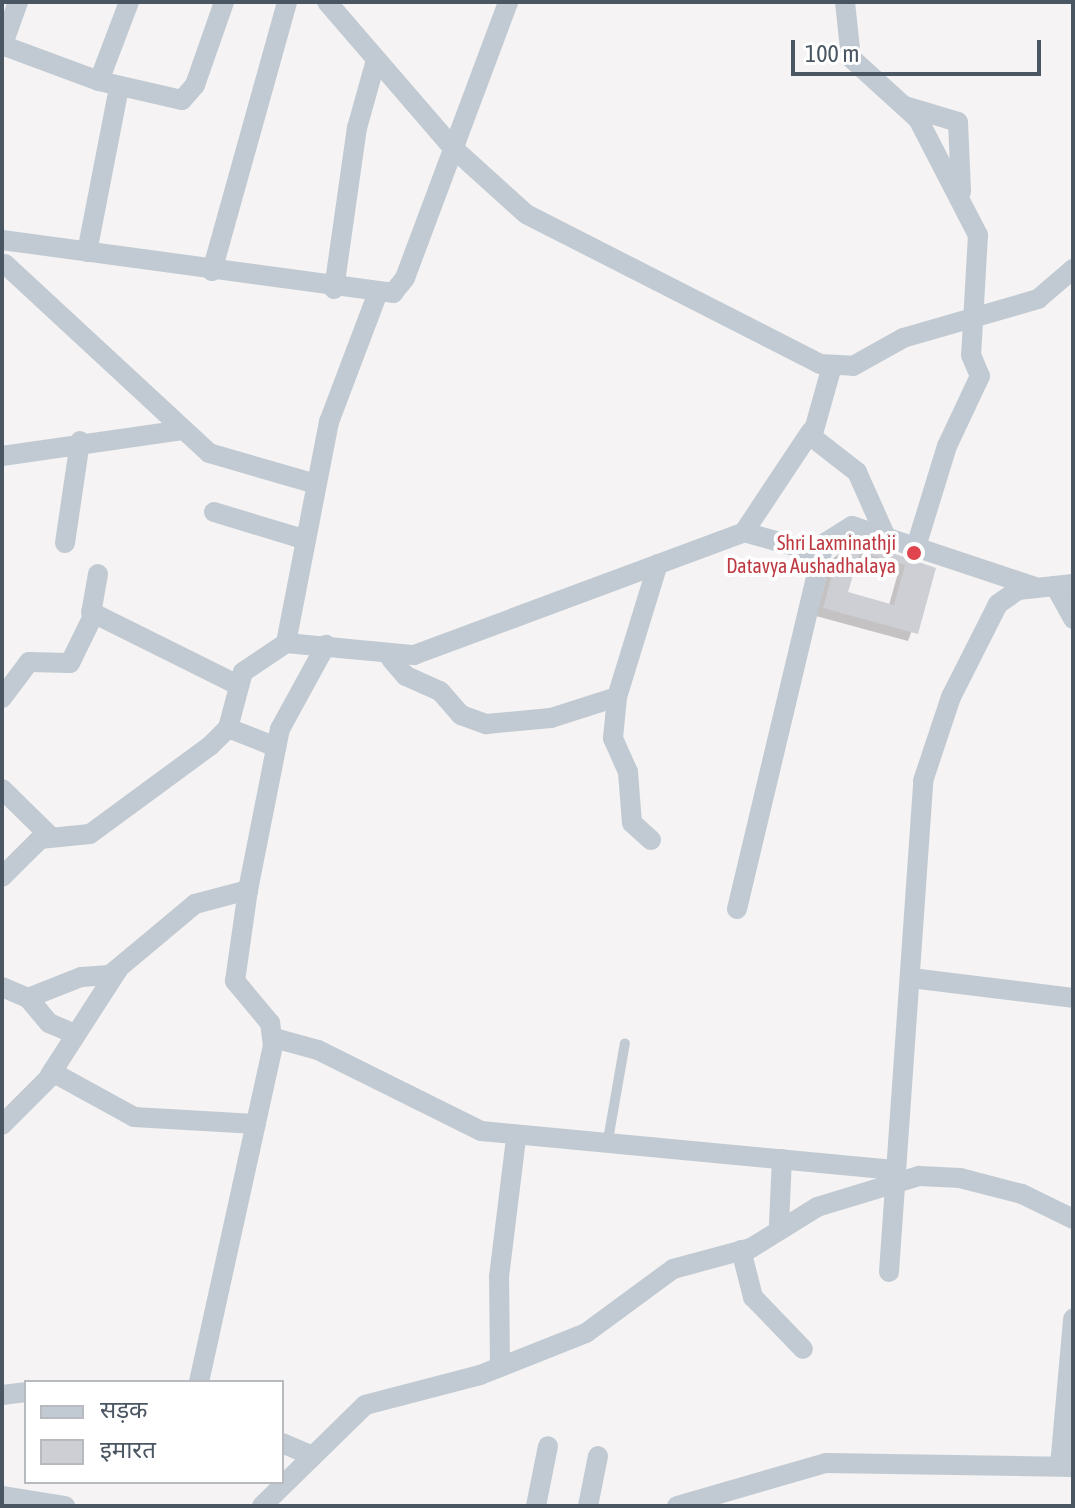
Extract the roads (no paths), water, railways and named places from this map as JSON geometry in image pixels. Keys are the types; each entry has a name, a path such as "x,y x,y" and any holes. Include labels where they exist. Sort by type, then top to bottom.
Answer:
{"street":[{"path":"18,2 2,46 119,87 188,98 224,2"},
{"path":"99,81 129,2"},
{"path":"212,271 287,2"},
{"path":"327,2 453,148 551,230 832,366 853,366 903,338 1038,299 1073,269"},
{"path":"316,484 217,458 182,430 4,267 9,241 377,295 393,293 405,278 508,2"},
{"path":"845,2 851,58 905,106 961,195 978,235 976,319 971,359 980,376 947,446 916,547"},
{"path":"334,289 357,128 376,60"},
{"path":"87,252 119,87"},
{"path":"905,106 948,114 962,128 961,195"},
{"path":"286,643 334,405 377,295"},
{"path":"2,877 49,835 90,834 228,728 238,685 250,663 286,643 326,645 391,659 538,613 744,532 811,431 832,366"},
{"path":"2,456 80,441 182,430"},
{"path":"811,431 857,472 886,537"},
{"path":"65,543 80,441"},
{"path":"214,512 306,540"},
{"path":"744,532 805,550 824,544 846,526 1054,585 1073,619"},
{"path":"737,909 824,544"},
{"path":"651,840 632,823 628,772 614,749 617,697 658,564"},
{"path":"98,574 89,607 94,614 238,685"},
{"path":"889,1272 893,1178 911,978 918,820 931,750 998,604 1054,585"},
{"path":"2,698 29,662 70,663 94,614"},
{"path":"326,645 286,714 276,747 248,890 235,981 274,1038 318,1050 442,1117 516,1138 608,1140 782,1159 893,1178 919,1176 975,1181 1073,1219"},
{"path":"391,659 406,676 440,691 461,715 486,724 551,718 617,697"},
{"path":"228,728 276,747"},
{"path":"2,789 49,835"},
{"path":"2,1125 50,1075 119,968 195,904 248,890"},
{"path":"28,998 119,968"},
{"path":"911,978 1073,998"},
{"path":"2,987 28,998 49,1023 75,1034"},
{"path":"199,1380 274,1038"},
{"path":"50,1075 63,1074 134,1117 256,1124"},
{"path":"500,1367 502,1229 516,1138"},
{"path":"779,1224 782,1159"},
{"path":"284,1483 310,1455 379,1397 500,1367 611,1320 688,1261 741,1250 779,1224 893,1178"},
{"path":"741,1250 749,1291 803,1349"},
{"path":"677,1506 826,1463 1066,1467 1073,1319"},
{"path":"2,1395 24,1392"},
{"path":"284,1444 310,1455"},
{"path":"536,1506 548,1446"},
{"path":"588,1506 598,1456"},
{"path":"262,1506 283,1484"},
{"path":"2,1496 30,1504 65,1506"}],"lane":[{"path":"608,1140 625,1043"}],"place":[{"name":"Shri Laxminathji Datavya Aushadhalaya","path":"914,553"}]}
